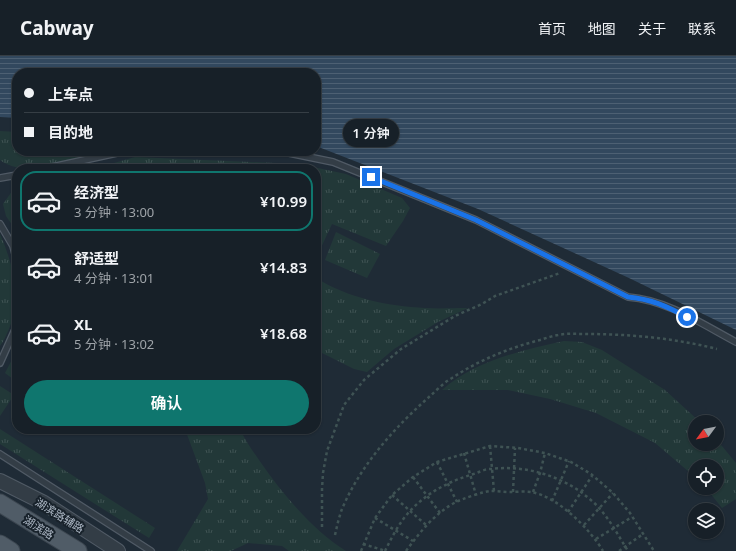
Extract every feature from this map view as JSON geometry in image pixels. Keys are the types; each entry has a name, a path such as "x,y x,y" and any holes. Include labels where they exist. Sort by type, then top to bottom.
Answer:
{"main road":[{"name":"湖滨路","path":"0,503 78,551"},
{"path":"0,544 10,551"}],"street":[{"name":"湖滨路辅路","path":"0,481 44,503 118,551"}],"lane":[{"path":"66,164 103,156"},
{"path":"304,156 333,162 476,220 628,297 639,298 662,304 736,342"},
{"path":"0,178 12,176"},
{"path":"0,224 12,244"},
{"path":"0,363 12,336"},
{"path":"0,454 152,551"}],"path":[{"path":"322,528 322,481 327,451 344,405 364,380 401,349 455,316 475,308 495,296 572,269"},
{"path":"335,535 342,509 354,486 370,461 387,440 406,419 450,379 484,360 523,344 571,333 605,333 700,345 717,349"},
{"path":"490,446 494,491"},
{"path":"361,551 375,518 392,495 413,477 437,462 490,446 545,453 569,461 592,475 614,493 654,551"},
{"path":"513,492 515,448"},
{"path":"464,453 469,475 476,495"},
{"path":"533,492 545,453"},
{"path":"552,501 569,461"},
{"path":"437,462 457,502"},
{"path":"364,544 386,551 396,530 410,510 427,496 448,483 469,475 492,469 514,468 540,473 561,480 581,492 599,508 628,551"},
{"path":"568,512 592,475"},
{"path":"413,477 440,513"},
{"path":"406,551 426,525 440,513 457,502 490,491 533,492 552,501 584,525 596,539 603,551"},
{"path":"584,525 614,493"},
{"path":"392,495 426,525"},
{"path":"596,539 632,517"},
{"path":"375,518 413,542"},
{"path":"619,551 643,534"}],"green space":[{"path":"0,131 12,132 12,156 88,156 65,164 12,164 12,166 0,160"},
{"path":"135,157 299,164 110,164"},
{"path":"321,169 346,174 402,198 410,208 386,246 332,224 321,248"},
{"path":"12,191 12,225 6,216 3,204"},
{"path":"336,232 380,254 367,278 325,260"},
{"path":"0,234 12,269 12,320 0,346"},
{"path":"321,281 341,291 382,303 425,308 468,308 438,322 394,349 367,372 354,369 321,352"},
{"path":"564,341 582,342 602,350 665,390 692,415 688,415 688,451 724,451 724,448 736,463 736,499 724,507 724,503 718,503 712,495 724,495 724,459 688,459 688,471 655,443 596,413 550,399 508,390 442,390 469,371 484,364 532,348"},
{"path":"12,360 12,378 5,373"},
{"path":"0,386 12,394 12,398 0,416"},
{"path":"0,429 155,528 149,538 0,444"},
{"path":"187,434 242,434 256,456 287,498 322,533 346,551 289,551 282,546 248,543 231,551 177,551 208,499 205,483"}],"water":[{"path":"0,56 736,56 736,330 629,278 478,209 321,148 321,68 12,68 12,118 0,117"}],"route":[{"path":"371,177 476,220 628,297 639,298 662,304 687,317"}]}
